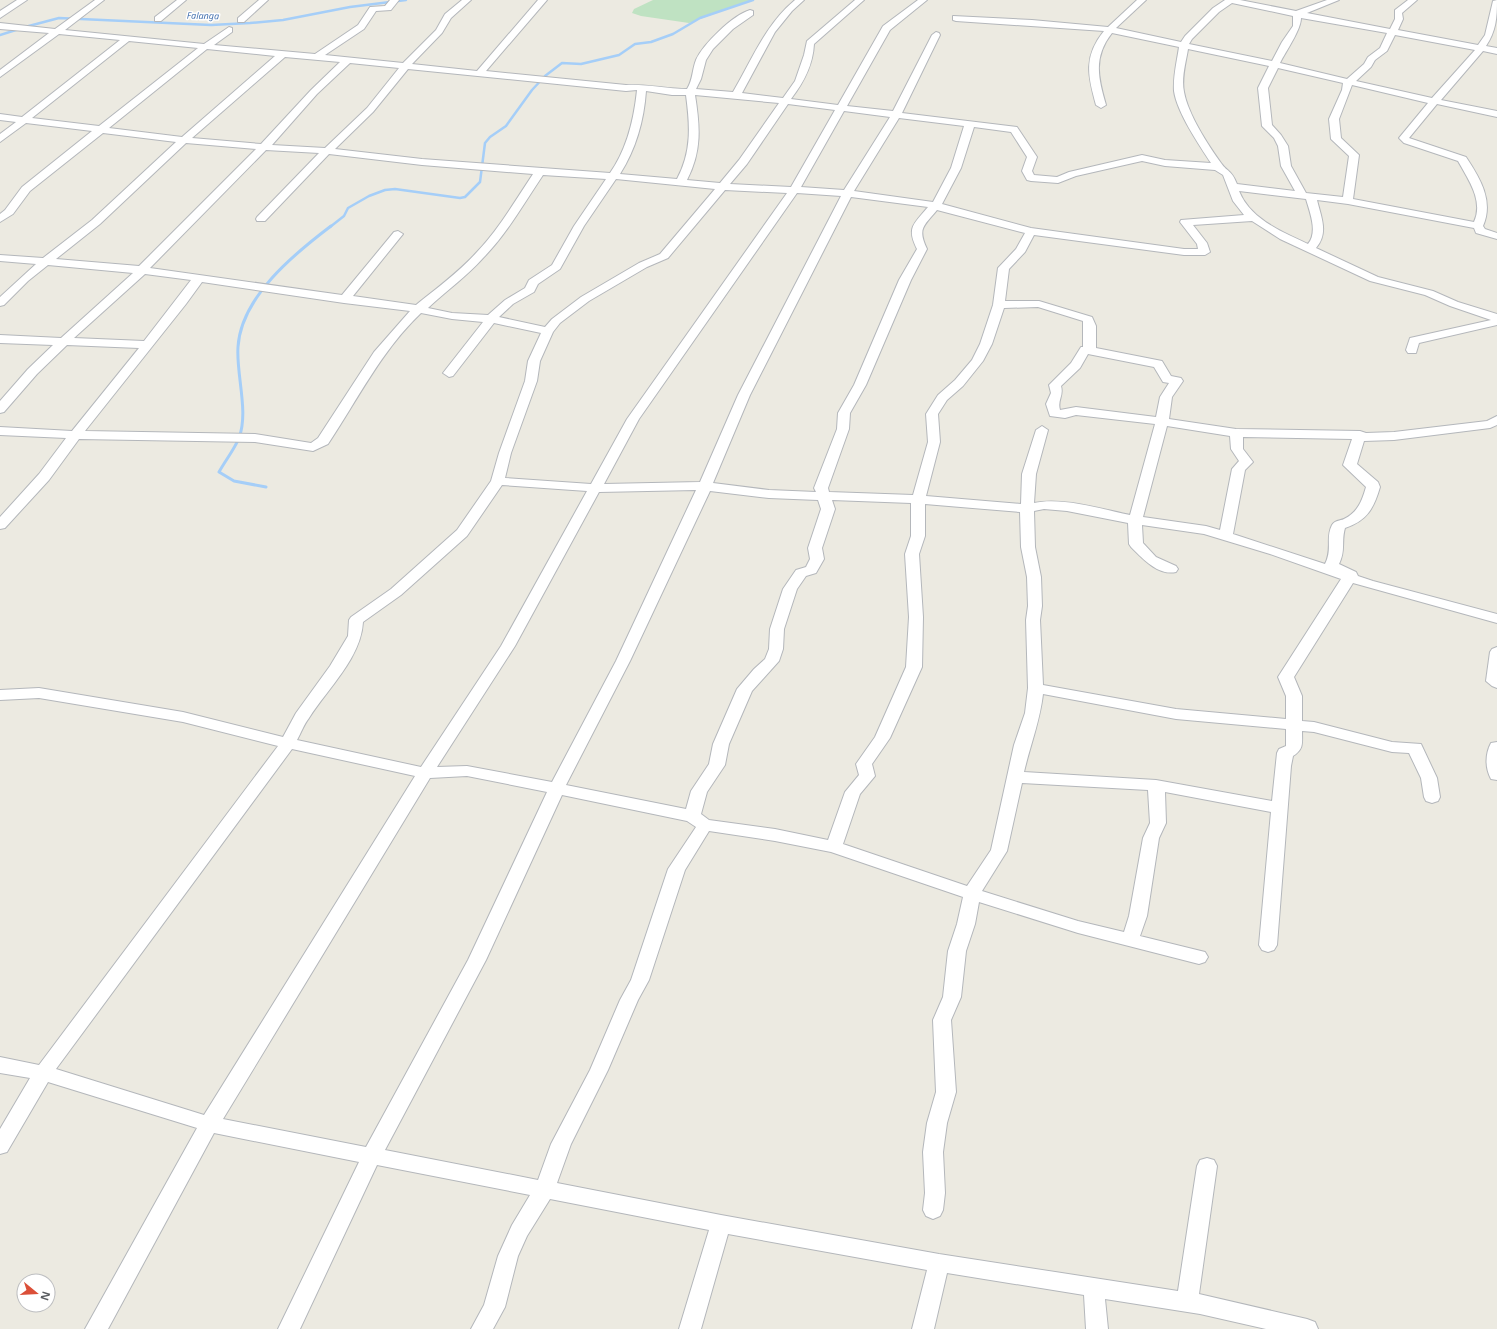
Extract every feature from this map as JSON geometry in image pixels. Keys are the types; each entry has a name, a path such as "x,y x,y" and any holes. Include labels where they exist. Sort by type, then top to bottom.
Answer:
{"street":[{"path":"0,15 23,0"},
{"path":"0,74 100,0"},
{"path":"158,19 182,0"},
{"path":"241,20 264,0"},
{"path":"261,219 327,151 370,110 406,65 439,31 448,16 466,0"},
{"path":"480,72 543,0"},
{"path":"736,95 752,64 781,17 788,9 800,0"},
{"path":"0,1146 43,1073 288,743 301,717 336,668 344,652 355,636 356,620 396,592 462,533 498,481 505,454 531,381 534,362 548,331 556,321 585,299 643,265 664,256 712,197 724,186 800,81 809,55 810,43 860,0"},
{"path":"96,1329 114,1300 209,1124 425,773 508,646 633,419 794,190 886,28 923,0"},
{"path":"1101,105 1092,69 1095,50 1108,30 1142,0"},
{"path":"1497,51 1230,0 1202,22 1188,38 1184,46 1179,75 1179,92 1193,127 1218,167 1228,174 1238,201 1254,218 1284,237 1374,279 1429,293 1497,318"},
{"path":"1297,14 1336,0"},
{"path":"1348,201 1354,155 1336,139 1334,119 1349,82 1368,65 1376,54 1384,48 1399,19 1398,12 1413,0"},
{"path":"1478,226 1482,221 1483,205 1481,195 1462,160 1457,156 1407,141 1404,138 1481,48 1489,35 1497,1"},
{"path":"317,57 361,28 373,9 388,8 393,2"},
{"path":"680,183 690,164 695,126 690,92 698,80 704,55 740,18 750,13"},
{"path":"1297,14 1297,26 1286,42 1263,88 1267,126 1283,146 1286,166 1306,196 1318,226 1317,240 1310,248"},
{"path":"956,18 1028,22 1108,30 1134,37 1274,65 1434,102 1497,114"},
{"path":"0,26 18,27 57,33 480,72 626,88 642,87 672,92 736,95 1016,130 1032,157 1027,169 1031,178 1058,180 1072,174 1142,158 1165,163 1218,167"},
{"path":"0,219 9,212 26,189 206,46 229,30"},
{"path":"289,1329 372,1155 478,960 557,788 623,661 706,486 744,395 847,194 896,115 936,35"},
{"path":"0,138 26,120 110,51 127,39"},
{"path":"0,303 45,262 96,222 184,140 242,88 283,54"},
{"path":"0,409 13,391 63,342 142,270 263,147 328,76 348,60"},
{"path":"449,372 491,319 509,302 530,290 533,282 556,267 579,226 626,157 640,110 642,87"},
{"path":"0,117 184,140 327,151 422,162 540,172 614,176 680,183 794,190 822,190 934,203 1031,231 1184,252 1205,252 1202,243 1185,222 1254,218"},
{"path":"482,1329 494,1307 508,1256 519,1231 545,1188 552,1163 599,1070 629,1000 640,980 677,869 699,821 699,791 717,765 721,744 745,689 759,672 772,661 776,649 777,629 790,589 801,573 811,570 817,559 815,548 828,509 821,488 843,429 844,413 860,385 904,280 922,249 916,237 918,226 956,168 970,124"},
{"path":"0,431 75,435 231,439 247,438 313,447 322,443 368,371 400,328 418,309 454,281 487,248 540,172"},
{"path":"1234,187 1348,201 1478,226 1480,230 1497,236"},
{"path":"834,847 853,792 867,776 864,764 882,738 914,667 916,617 912,554 918,536 918,499 934,442 932,414 942,398 959,383 977,361 986,344 999,305 1004,268 1021,250 1031,231"},
{"path":"344,300 398,234"},
{"path":"0,258 142,270 344,300 418,309 452,316 491,319 548,331"},
{"path":"0,525 44,477 75,435 198,279"},
{"path":"999,305 1039,304 1088,319 1092,325 1088,345 1090,349 1086,350 1076,365 1055,385 1057,393 1052,404 1054,413 1065,414 1076,411 1162,421 1236,433 1360,435 1363,437 1394,436 1490,424 1497,420"},
{"path":"1412,350 1414,341 1477,325 1497,322"},
{"path":"0,339 147,345"},
{"path":"1086,350 1158,364 1167,379 1177,381 1166,397 1162,421 1135,520 1136,544 1151,560 1171,569"},
{"path":"933,1210 935,1193 933,1152 938,1123 946,1092 942,1020 952,997 957,951 966,924 972,893 999,851 1022,745 1034,713 1036,688 1033,620 1035,606 1034,577 1028,548 1026,509 1029,474 1042,430"},
{"path":"1226,537 1239,469 1246,462 1237,450 1238,441 1236,433"},
{"path":"1268,945 1284,760 1285,753 1294,748 1294,696 1286,677 1351,575 1331,566 1337,554 1335,538 1339,525 1349,522 1368,507 1373,487 1373,485 1350,465 1360,435"},
{"path":"498,481 596,488 706,486 769,494 918,499 1026,509 1044,505 1067,506 1135,520 1206,530 1275,551 1349,578 1497,619"},
{"path":"1497,652 1494,681 1497,684"},
{"path":"1036,688 1176,714 1314,727 1392,747 1415,748 1429,778 1432,797"},
{"path":"0,695 39,693 183,717 288,743 425,773 467,771 557,788 699,821 834,847 924,879 1078,927 1199,957"},
{"path":"1497,747 1494,761 1497,775"},
{"path":"1016,777 1156,785 1279,808"},
{"path":"1130,939 1138,916 1151,838 1158,823 1156,785"},
{"path":"0,1065 43,1073 209,1124 545,1188 721,1224 1094,1289 1187,1302 1273,1326 1307,1329"},
{"path":"1187,1302 1207,1166"},
{"path":"690,1329 721,1224"},
{"path":"923,1329 939,1263"},
{"path":"1094,1289 1097,1329"}],"green space":[{"path":"653,0 752,0 689,23 641,16 632,13 634,9"}],"waterway":[{"name":"Falanga","path":"25,27 59,18 211,25 250,23 283,20 350,7 406,0"},
{"path":"330,227 344,216 348,208 369,196 385,190 395,189 460,198 465,197 480,182 485,143 490,137 506,126 532,90 545,76 562,63 581,64 619,55 635,44 651,42 673,34 700,18 753,0"},
{"name":"Falanga","path":"0,35 19,29"},
{"path":"266,487 234,481 219,472 237,442 242,428 243,405 238,358 241,329 259,294 272,278 286,263 331,226"}]}
